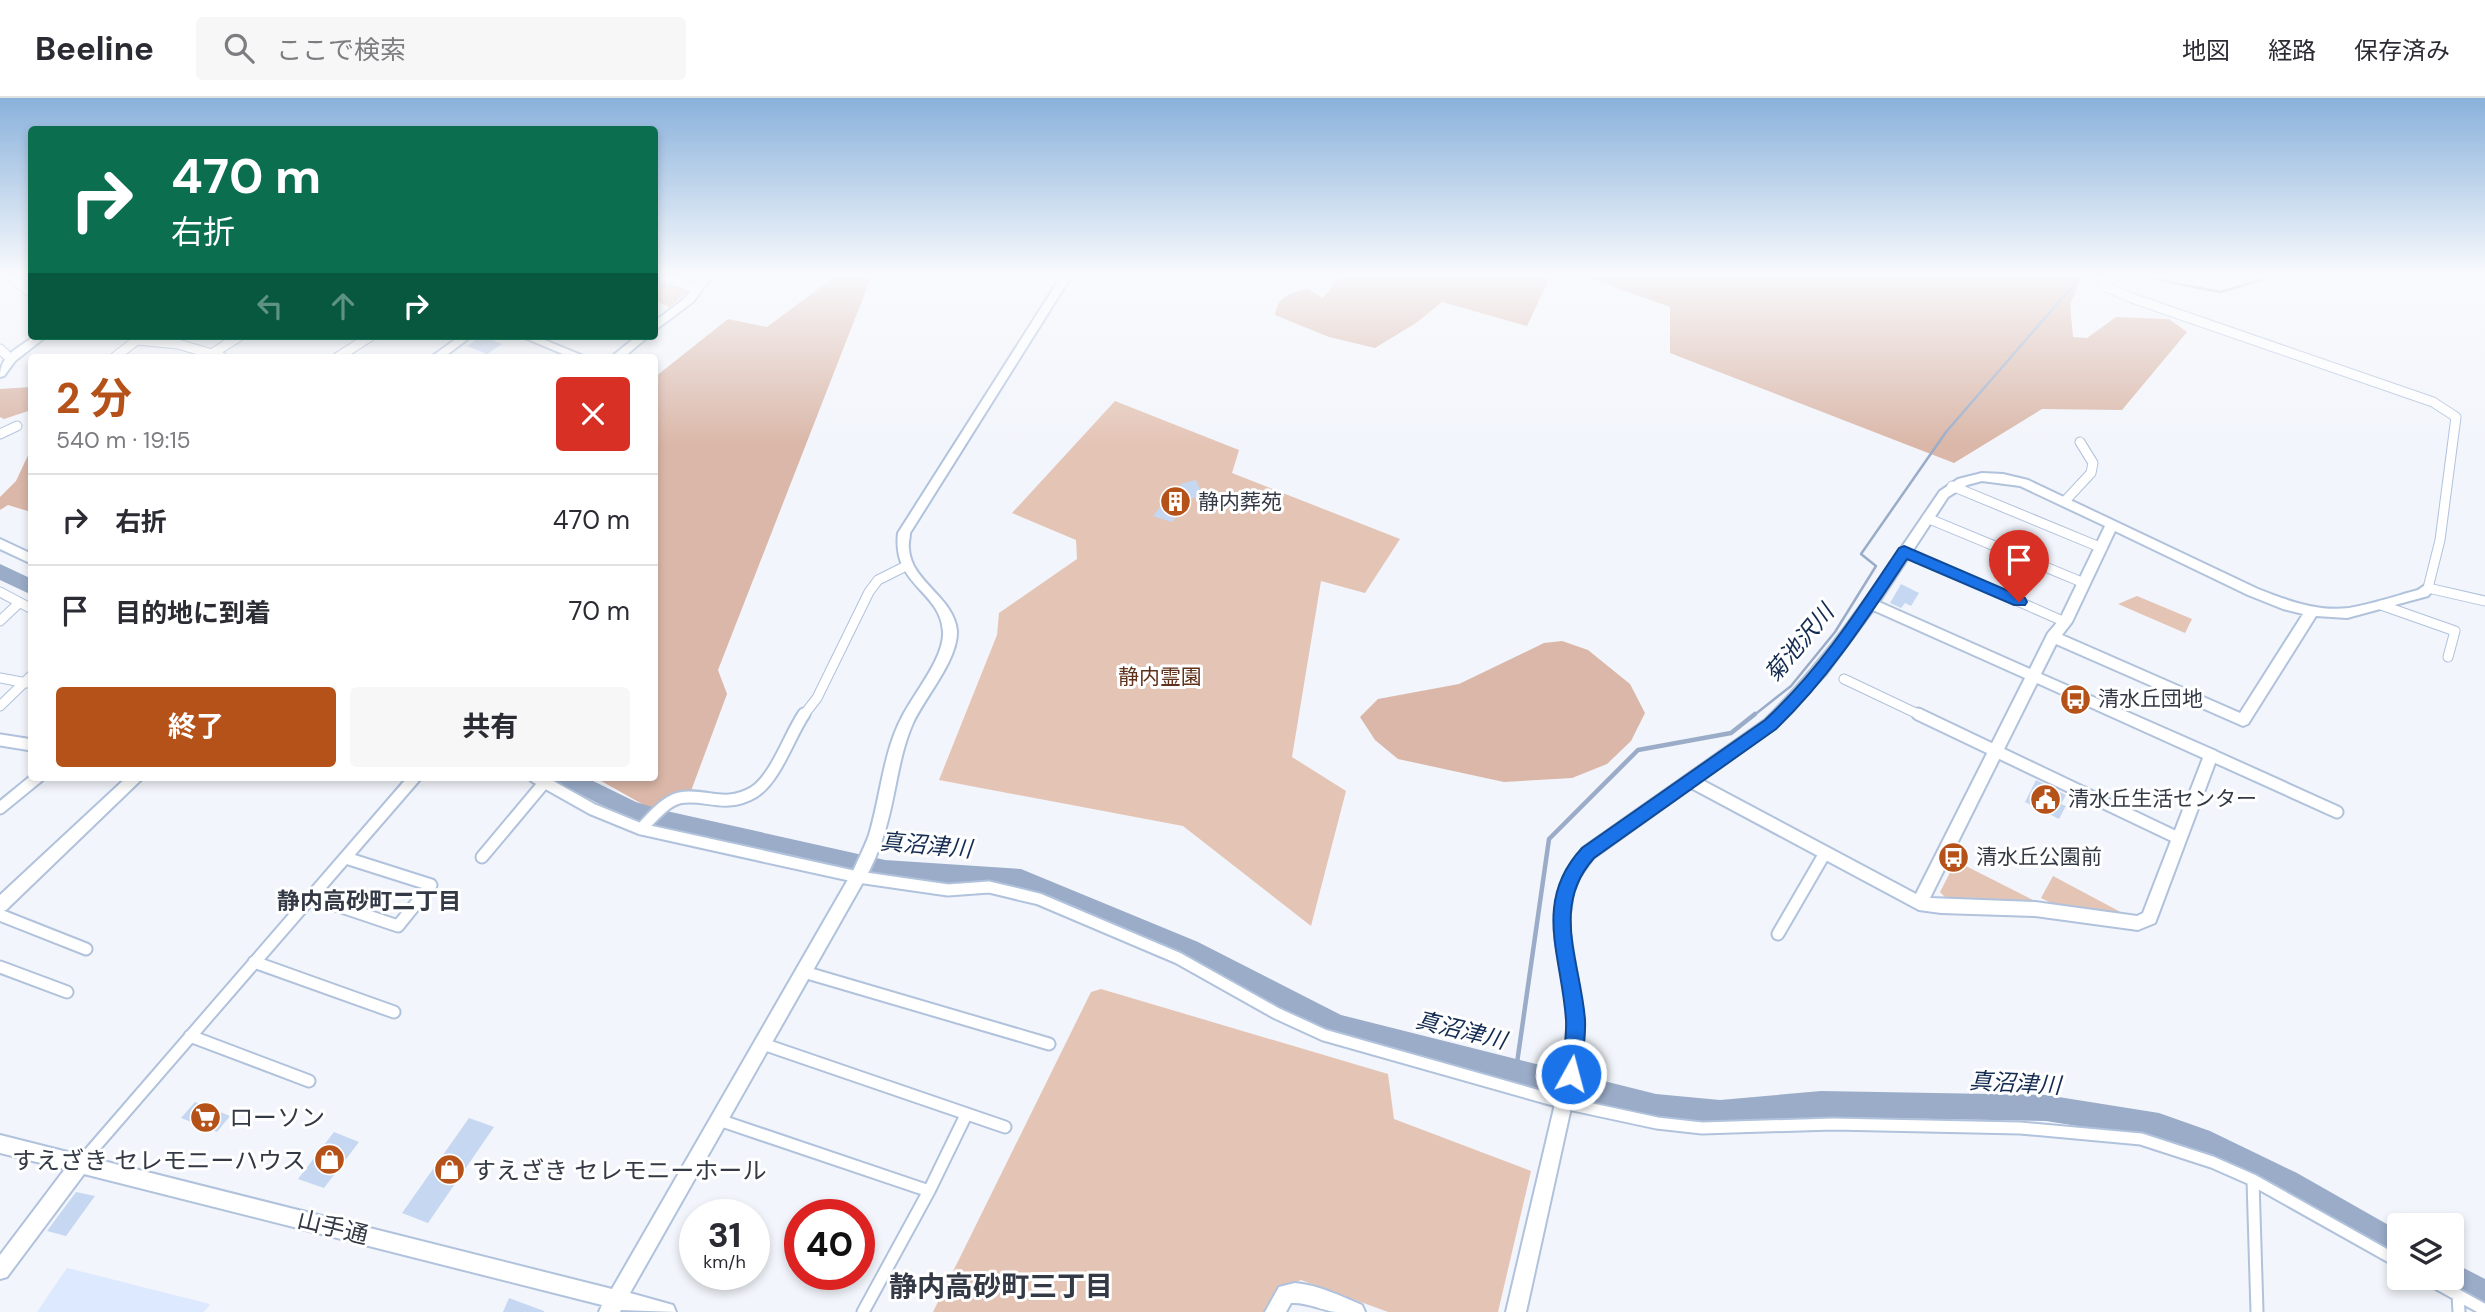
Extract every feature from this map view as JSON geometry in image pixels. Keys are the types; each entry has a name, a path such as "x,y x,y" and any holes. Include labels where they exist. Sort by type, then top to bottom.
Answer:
{"street":[{"path":"613,1306 870,855 897,745 951,639 951,627 943,607 914,575 901,541 907,525 1031,332"},
{"path":"1516,1312 1571,1074 1576,1021 1560,925 1567,883 1574,868 1588,853 1770,724 1795,701 1838,652 1904,551 1952,486 1975,478 1998,477 2024,483 2253,592 2312,611 2347,612 2381,606 2424,593 2428,588 2440,540 2456,417 2433,402 2229,332"},
{"path":"0,374 11,359 37,340"},
{"path":"119,354 137,340"},
{"path":"153,340 213,354"},
{"path":"218,354 235,340"},
{"path":"343,354 365,340"},
{"path":"441,354 461,340"},
{"path":"535,340 572,354"},
{"path":"621,354 639,340"},
{"path":"0,349 11,359"},
{"path":"0,433 17,426"},
{"path":"2065,501 2091,473 2093,463 2080,442"},
{"path":"1952,486 2102,548"},
{"path":"1927,518 2084,583"},
{"path":"1919,903 2053,637 2065,622 2112,524"},
{"path":"2,546 28,558"},
{"path":"1904,551 2065,622"},
{"path":"644,826 664,806 679,798 723,801 738,799 755,791 773,770 802,717 817,698 869,592 878,580 908,565"},
{"path":"2428,588 2485,601"},
{"path":"0,592 28,608"},
{"path":"0,621 19,603"},
{"path":"1871,604 2337,812"},
{"path":"2381,606 2455,631 2448,657"},
{"path":"2053,637 2243,720 2312,611"},
{"path":"0,678 28,680"},
{"path":"1844,679 2178,838"},
{"path":"0,706 28,681"},
{"path":"0,740 28,744"},
{"path":"1690,781 1919,903 2035,909 2138,923 2145,922 2152,911 2211,755"},
{"path":"0,808 33,781"},
{"path":"0,905 133,781"},
{"path":"0,1270 80,1164 412,781"},
{"path":"482,857 538,781"},
{"path":"541,781 592,809 644,826 860,875 948,890 989,887 1038,899 1178,958 1276,1013 1324,1035 1657,1123 1702,1128 1846,1124 2020,1128 2101,1133 2141,1139 2180,1150 2253,1180 2387,1255"},
{"path":"1779,934 1825,853"},
{"path":"312,897 398,926 431,885 346,858"},
{"path":"0,915 86,949"},
{"path":"254,962 394,1012"},
{"path":"0,967 67,992"},
{"path":"804,972 1049,1044"},
{"path":"190,1037 309,1081"},
{"path":"763,1044 1005,1127"},
{"path":"863,1312 929,1191 966,1115"},
{"path":"719,1119 929,1191"},
{"name":"山手通","path":"0,1144 613,1306 666,1312"},
{"path":"2253,1180 2256,1312"},
{"path":"2449,1290 2485,1310"},
{"path":"1275,1312 1286,1294 1298,1292 1312,1294 1355,1312"},
{"path":"2458,1295 2459,1312"}],"shaded area":[{"path":"712,332 850,332 718,670 727,694 691,791 651,809 601,781 658,781 658,375"},
{"path":"1316,332 1402,332 1375,348"},
{"path":"1670,332 2073,332 2073,337 2087,338 2096,332 2187,332 2122,410 2042,409 1954,463 1670,353"},
{"path":"28,387 28,411 4,419 0,417 0,389"},
{"path":"28,455 28,511 8,505 0,510 0,497 16,481"},
{"path":"1562,641 1588,650 1630,684 1645,713 1631,741 1607,764 1572,778 1504,782 1398,759 1375,740 1360,717 1378,699 1459,684 1544,643"},
{"path":"67,1268 210,1304 204,1312 37,1312"}],"green space":[{"name":"静内霊園","path":"1115,401 1239,450 1232,473 1400,539 1365,593 1321,581 1292,757 1346,791 1311,926 1183,826 939,780 997,635 999,613 1077,559 1076,540 1012,513"},
{"path":"2137,596 2192,619 2185,633 2118,604"},
{"path":"1956,861 2036,902 1946,898 1940,892"},
{"path":"2053,876 2128,916 2053,904 2041,898"},
{"path":"1101,989 1388,1074 1394,1119 1531,1171 1498,1312 1388,1312 1301,1280 1275,1291 1267,1312 933,1312 1091,992"}],"building":[{"path":"475,340 492,340 502,344 487,354 467,346"},
{"name":"静内葬苑","path":"1196,480 1203,496 1182,500 1181,511 1172,522 1153,516 1169,495 1178,499 1175,491 1183,489 1180,484"},
{"path":"1901,584 1919,593 1911,606 1905,603 1901,608 1890,603"},
{"name":"清水丘生活センター","path":"2036,780 2066,795 2061,804 2066,806 2059,819 2025,802"},
{"name":"ローソン","path":"195,1102 230,1116 217,1132 181,1118"},
{"name":"すえざき セレモニーホール","path":"469,1118 494,1127 428,1223 402,1213"},
{"name":"すえざき セレモニーハウス","path":"334,1132 359,1142 324,1188 298,1179"},
{"path":"76,1192 95,1196 66,1236 47,1231"},
{"path":"509,1298 544,1311 544,1312 503,1312"}],"waterway":[{"name":"菊池沢川","path":"1753,716 1791,686 1835,632 1876,566 1861,554 1946,432 2033,332"},
{"name":"真沼津川","path":"0,571 28,586"},
{"name":"菊池沢川","path":"1516,1070 1549,839 1638,750 1731,733 1755,714"},
{"name":"真沼津川","path":"573,781 630,810 885,870 1021,879 1189,950 1337,1026 1656,1107 1720,1113 1821,1104 2046,1108 2159,1126 2201,1140 2287,1183 2387,1239"},
{"name":"真沼津川","path":"2464,1283 2485,1295"}],"place":[{"name":"静内葬苑","path":"1175,502"},
{"name":"清水丘団地","path":"2075,699"},
{"name":"清水丘生活センター","path":"2045,799"},
{"name":"清水丘公園前","path":"1953,857"},
{"name":"ローソン","path":"206,1117"},
{"name":"すえざき セレモニーハウス","path":"329,1160"},
{"name":"すえざき セレモニーホール","path":"449,1170"}],"district":[{"name":"静内高砂町二丁目","path":"369,901"},
{"name":"静内高砂町三丁目","path":"1001,1286"}],"route":[{"path":"1571,1074 1576,1021 1560,925 1567,883 1574,868 1588,853 1770,724 1795,701 1838,652 1904,551 2019,602"}]}
